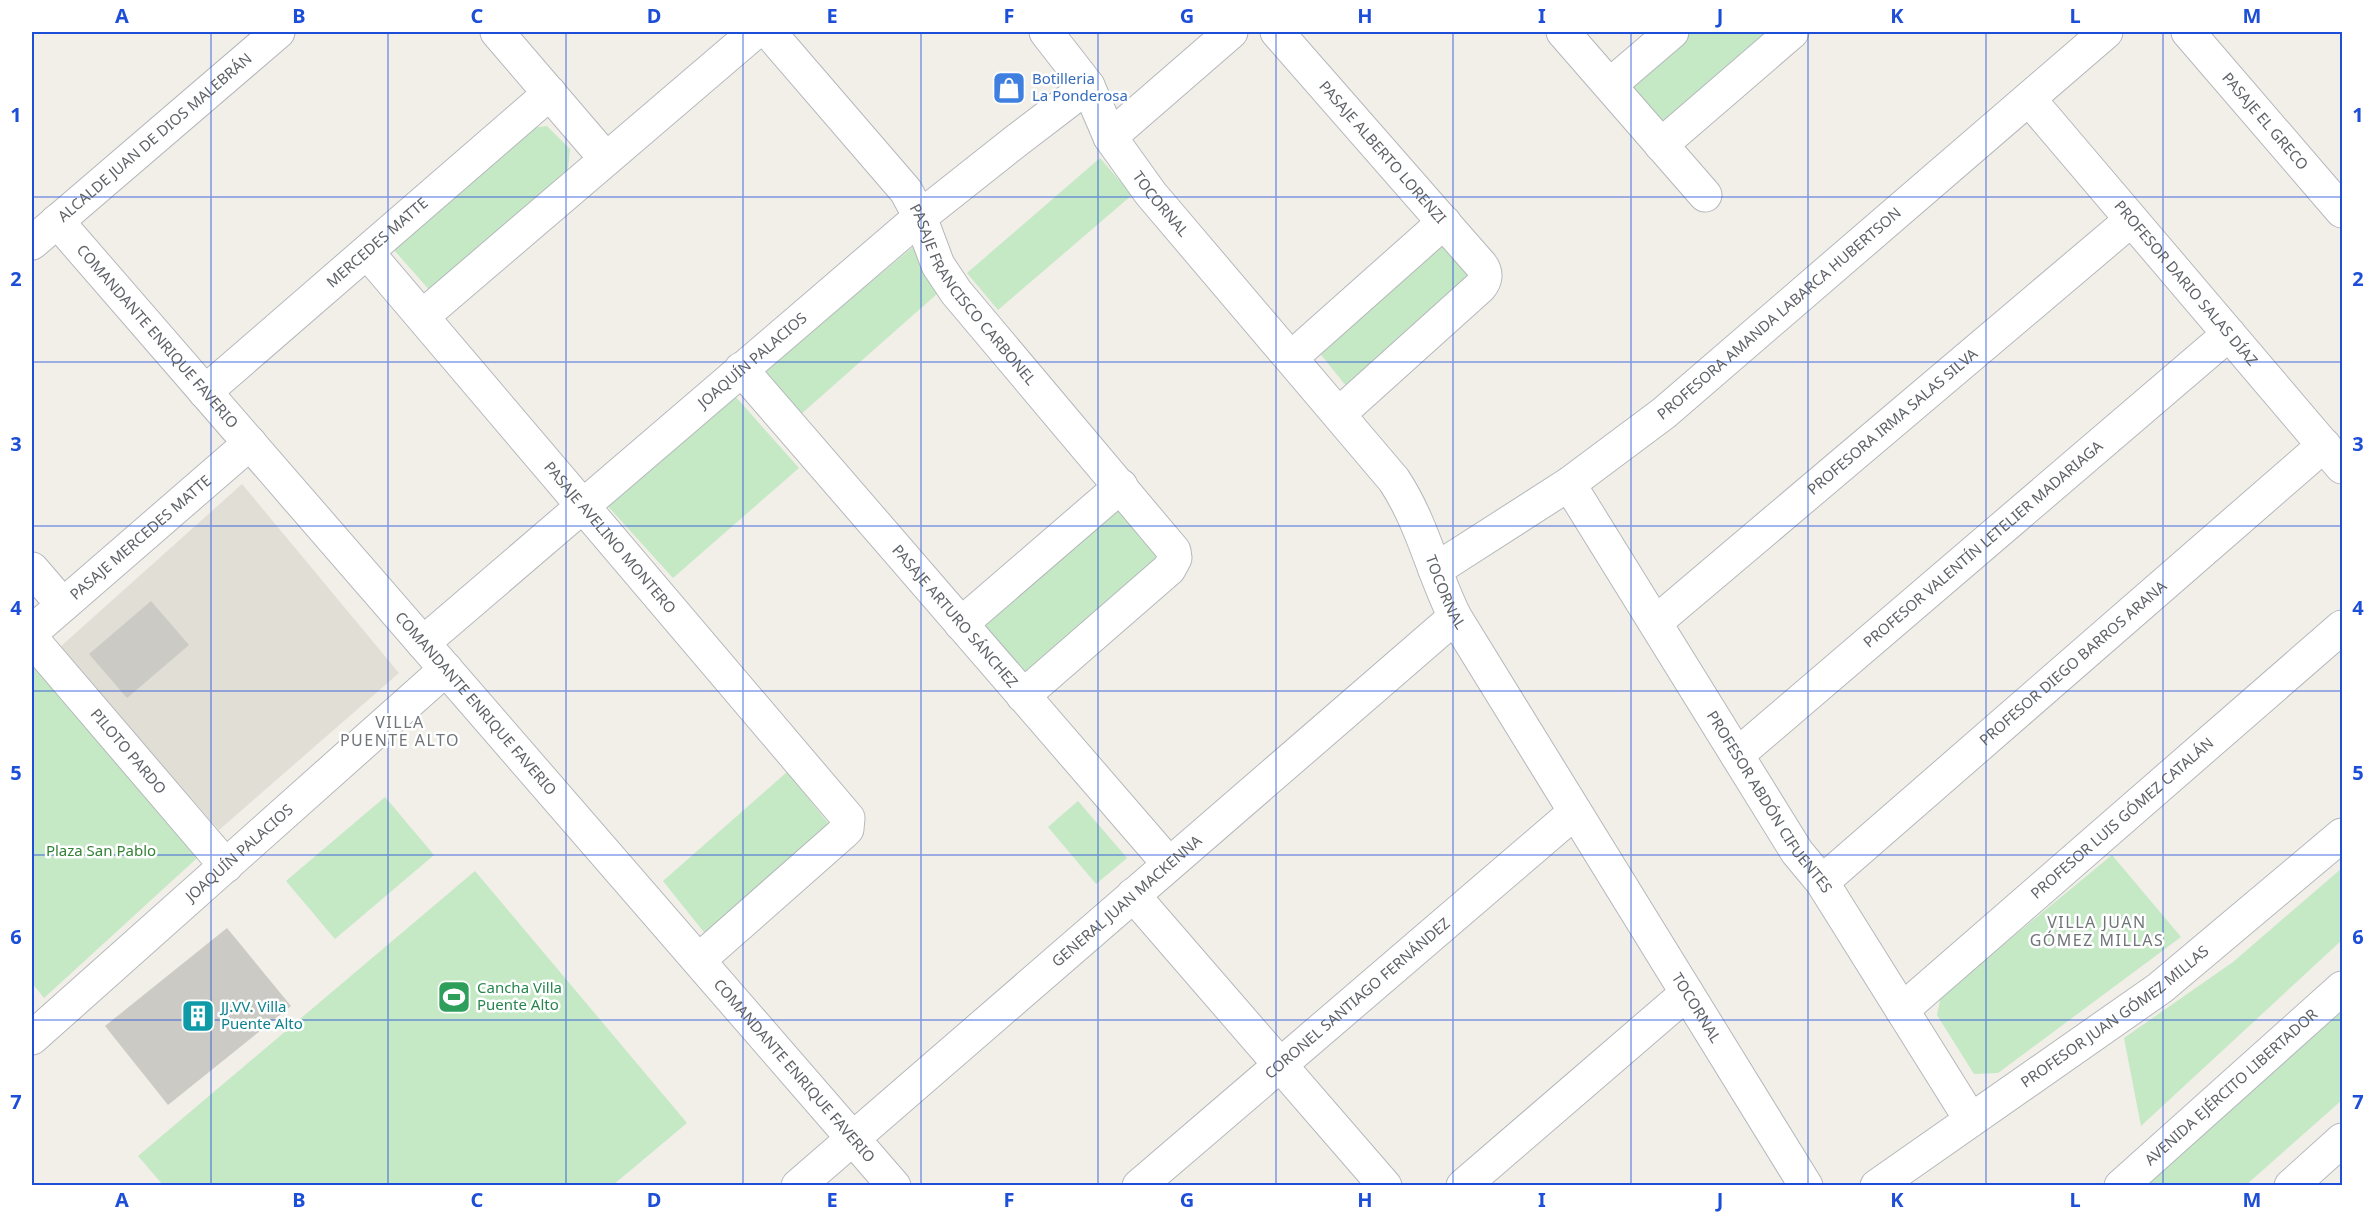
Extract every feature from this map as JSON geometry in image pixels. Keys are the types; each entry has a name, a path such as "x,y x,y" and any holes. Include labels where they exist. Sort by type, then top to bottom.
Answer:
{"street":[{"name":"ALCALDE JUAN DE DIOS MALEBRÁN","path":"32,243 278,32"},
{"path":"497,32 606,159"},
{"path":"423,316 755,32"},
{"name":"PASAJE FRANCISCO CARBONEL","path":"769,32 902,186 913,201 938,265 956,292 1170,545 1175,558 1169,569 1023,696"},
{"name":"TOCORNAL","path":"1046,32 1088,87 1110,137 1151,194 1339,414 1394,480 1406,498 1455,617 1687,993 1799,1183"},
{"path":"1110,137 1231,32"},
{"name":"PASAJE ALBERTO LORENZI","path":"1277,32 1481,265 1485,275 1480,287 1339,414"},
{"path":"1563,32 1705,195"},
{"path":"1610,85 1672,32"},
{"path":"1661,145 1792,32"},
{"name":"PROFESORA AMANDA LABARCA HUBERTSON","path":"1435,570 1569,484 1664,413 2106,32"},
{"name":"PASAJE EL GRECO","path":"2188,32 2336,191"},
{"name":"JOAQUÍN PALACIOS","path":"423,643 920,217 1088,87"},
{"name":"MERCEDES MATTE","path":"205,392 550,93"},
{"name":"PROFESOR DARIO SALAS DÍAZ","path":"2029,99 2333,456"},
{"name":"PROFESORA IRMA SALAS SILVA","path":"1656,622 2131,220"},
{"name":"COMANDANTE ENRIQUE FAVERIO","path":"57,221 894,1185"},
{"path":"1291,358 1444,222"},
{"name":"PASAJE AVELINO MONTERO","path":"367,252 848,818 848,824 843,833 699,960"},
{"name":"PROFESOR VALENTÍN LETELIER MADARIAGA","path":"1737,755 2229,334"},
{"name":"PASAJE ARTURO SÁNCHEZ","path":"741,369 1169,864"},
{"name":"PASAJE MERCEDES MATTE","path":"32,632 250,443"},
{"name":"PROFESOR DIEGO BARROS ARANA","path":"1822,882 2333,456"},
{"name":"PROFESOR ABDÓN CIFUENTES","path":"1569,484 1797,852 1822,882 1971,1120"},
{"path":"961,624 1121,486"},
{"path":"32,569 63,605"},
{"name":"GENERAL JUAN MACKENNA","path":"798,1185 1455,617"},
{"name":"PROFESOR LUIS GÓMEZ CATALÁN","path":"1902,1010 2343,627"},
{"name":"PILOTO PARDO","path":"32,639 226,866"},
{"name":"JOAQUÍN PALACIOS","path":"32,1038 446,669"},
{"name":"CORONEL SANTIAGO FERNÁNDEZ","path":"1139,1185 1575,812"},
{"name":"PROFESOR JUAN GÓMEZ MILLAS","path":"1877,1185 2160,988 2343,835"},
{"path":"1133,895 1385,1185"},
{"name":"AVENIDA EJÉRCITO LIBERTADOR","path":"2121,1185 2343,988"},
{"path":"1463,1185 1687,993"},
{"path":"2290,1185 2343,1140"}],"shaded area":[{"path":"242,484 399,673 219,830 59,648"}],"green space":[{"path":"1685,32 1768,32 1660,124 1624,83"},
{"path":"547,126 570,149 568,169 432,293 394,250 532,128"},
{"path":"1100,158 1132,195 998,310 967,273"},
{"path":"1439,242 1470,277 1347,387 1318,351"},
{"path":"913,247 938,293 800,415 765,370"},
{"path":"735,396 799,468 673,578 605,503"},
{"path":"1119,508 1163,561 1023,680 983,628"},
{"name":"Plaza San Pablo","path":"32,661 197,858 44,998 32,983"},
{"path":"787,772 833,829 707,936 663,881"},
{"path":"385,797 434,855 335,939 286,881"},
{"path":"1078,801 1127,858 1096,884 1048,827"},
{"name":"VILLA JUAN GÓMEZ MILLAS","path":"2112,855 2181,937 1998,1073 1974,1074 1937,1015 1941,996"},
{"path":"2342,868 2342,940 2141,1126 2124,1038 2233,962"},
{"name":"Cancha Villa Puente Alto","path":"475,871 687,1123 613,1185 163,1185 138,1156"},
{"path":"2342,1007 2342,1100 2246,1185 2141,1186"}],"building":[{"path":"151,601 189,645 127,698 89,654"},
{"name":"JJ.VV. Villa Puente Alto","path":"227,928 291,1006 168,1105 105,1026"}],"place":[{"name":"Botilleria La Ponderosa","path":"1009,88"},
{"name":"Cancha Villa Puente Alto","path":"454,997"},
{"name":"JJ.VV. Villa Puente Alto","path":"198,1016"}],"district":[{"name":"VILLA PUENTE ALTO","path":"400,731"},
{"name":"VILLA JUAN GÓMEZ MILLAS","path":"2097,931"}]}
